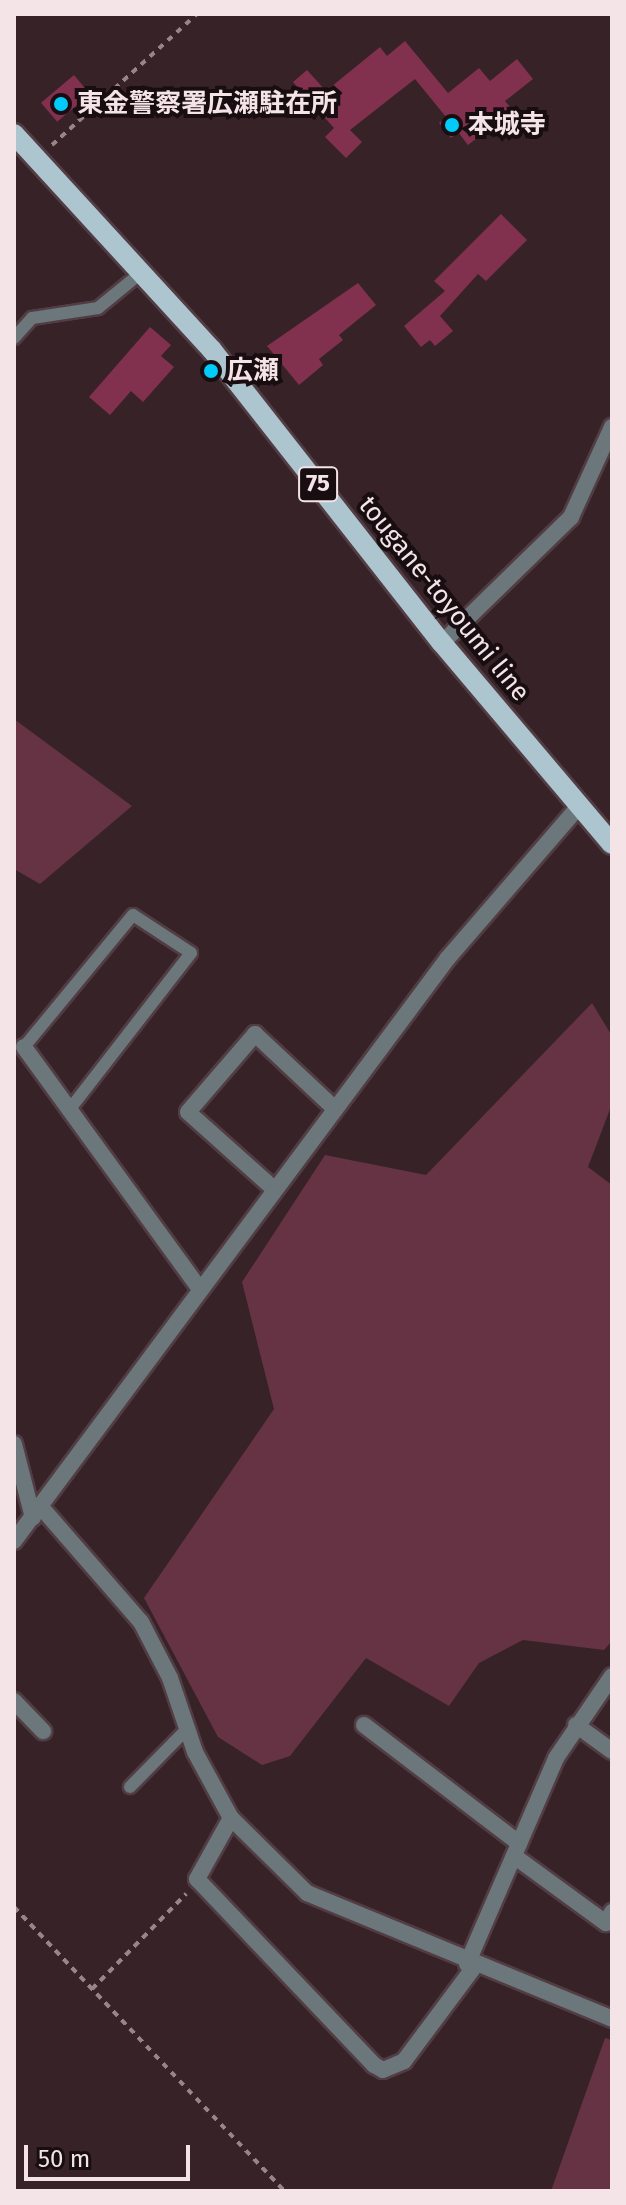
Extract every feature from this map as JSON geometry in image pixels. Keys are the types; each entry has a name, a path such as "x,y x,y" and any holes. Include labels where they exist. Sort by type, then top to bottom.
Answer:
{"main road":[{"name":"tougane-toyoumi line","path":"14,134 212,350 442,643 612,844"}],"street":[{"path":"442,643 571,517 612,427"},
{"path":"14,1541 199,1288 448,958 579,806"},
{"path":"274,1189 188,1112 255,1034 334,1108"},
{"path":"24,1047 199,1288"},
{"path":"14,1444 37,1512 141,1622 170,1678 186,1730 231,1818 315,1898 470,1965 612,2019"},
{"path":"231,1818 197,1879 383,2070 404,2061 470,1965 517,1850 576,1725 612,1676"},
{"path":"14,1701 43,1731"},
{"path":"364,1725 606,1923 612,1912"},
{"path":"576,1725 612,1751"}],"lane":[{"path":"14,338 32,318 98,308 142,272"},
{"path":"24,1047 133,915 191,953 70,1109"},
{"path":"130,1787 186,1730"}],"path":[{"path":"36,160 197,14"},
{"path":"92,1989 174,1910 197,1879"},
{"path":"14,1907 284,2191"}],"shaded area":[{"path":"14,719 132,806 40,884 14,869"},
{"path":"592,1003 612,1036 612,1104 588,1167 612,1185 612,1641 604,1650 523,1640 479,1663 449,1706 366,1658 290,1756 262,1765 218,1737 144,1598 274,1409 242,1282 325,1155 426,1175"},
{"path":"605,2038 612,2040 612,2191 551,2191"}],"building":[{"path":"405,41 448,93 479,68 490,81 517,59 533,79 505,101 513,110 468,145 458,132 451,138 439,123 446,117 415,79 350,130 362,142 346,158 325,137 334,128 293,82 307,70 326,91 380,47 387,56"},
{"path":"74,75 90,94 57,122 41,103"},
{"path":"501,214 527,240 486,281 478,274 440,316 453,331 435,346 430,340 421,347 404,326 445,291 434,281"},
{"path":"358,283 376,305 339,335 343,340 319,359 323,365 299,385 267,346"},
{"path":"150,327 171,345 161,356 174,367 143,402 131,391 110,415 89,397"}],"place":[{"name":"東金警察署広瀬駐在所","path":"61,104"},
{"name":"本城寺","path":"452,125"},
{"name":"広瀬","path":"211,371"}]}
